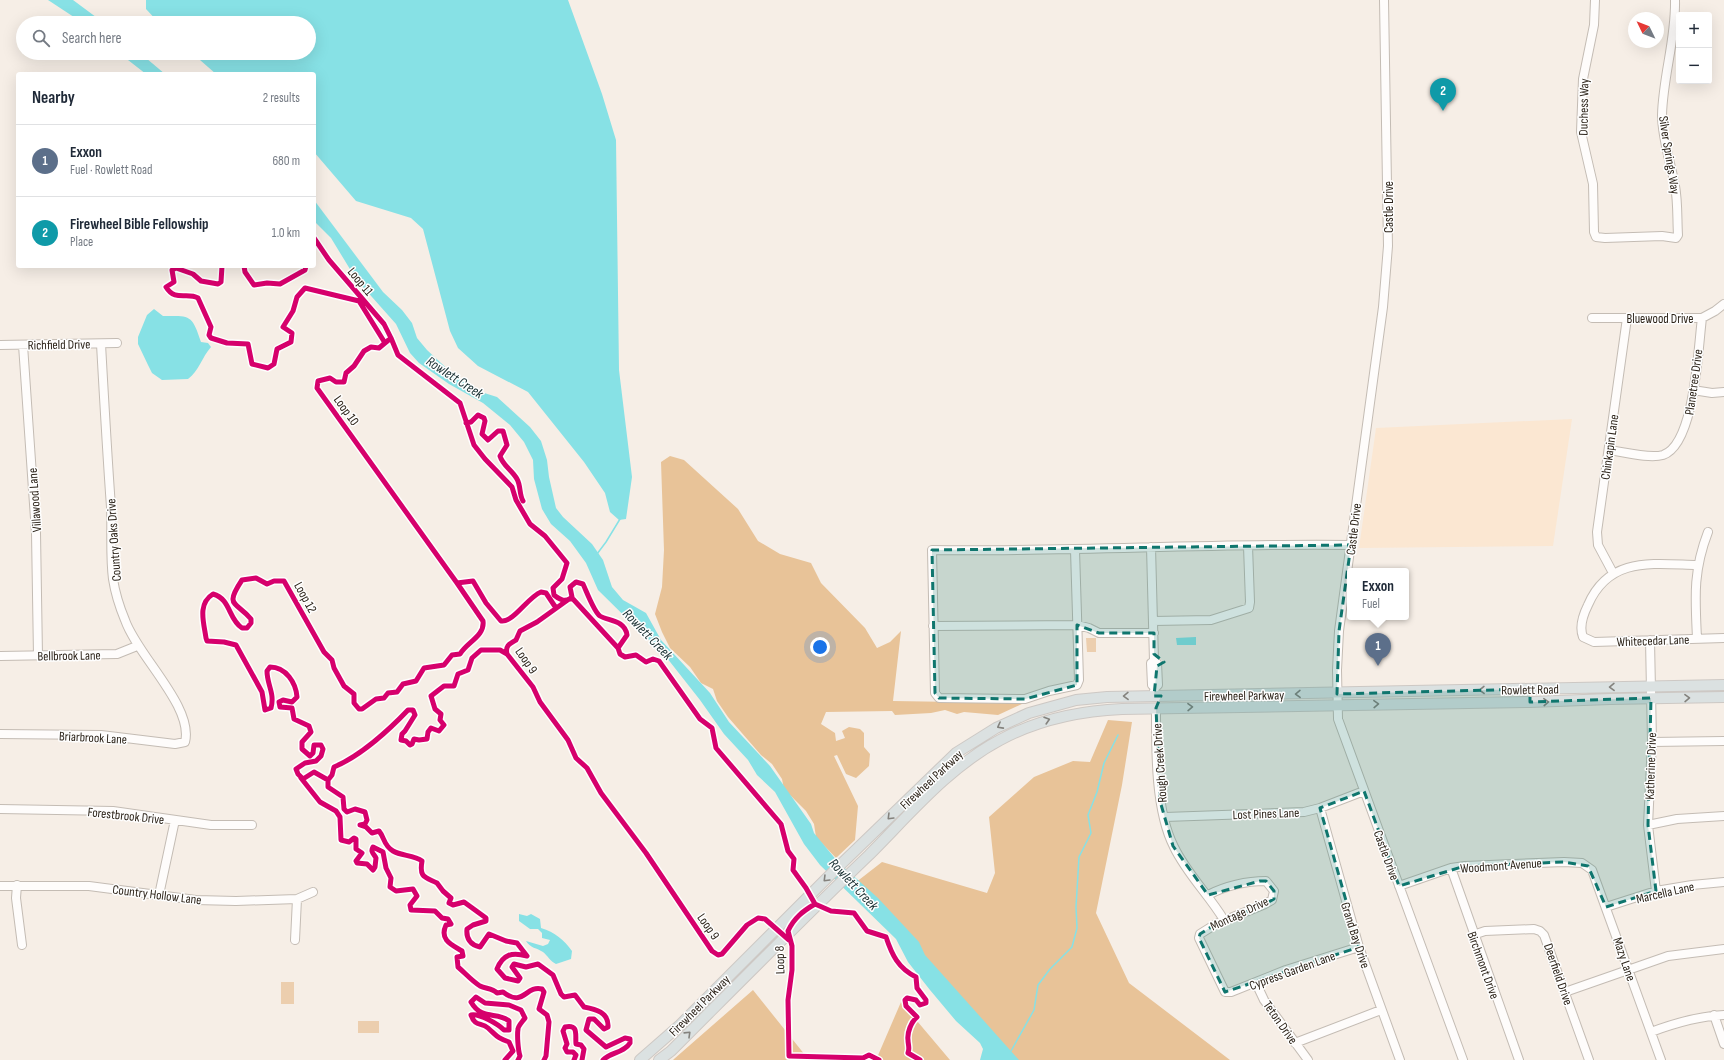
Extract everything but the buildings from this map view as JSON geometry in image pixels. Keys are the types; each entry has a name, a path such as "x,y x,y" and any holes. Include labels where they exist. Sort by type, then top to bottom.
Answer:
{"main road":[{"name":"Rowlett Road","path":"1336,694 1724,685"},
{"path":"1530,689 1530,702"},
{"name":"Firewheel Parkway","path":"643,1058 680,1025 956,753 1005,723 1047,707 1076,700 1154,692 1204,695 1336,694"},
{"path":"1156,708 1162,701 1204,695"},
{"name":"Rowlett Road","path":"1337,704 1530,702 1724,697"},
{"name":"Firewheel Parkway","path":"659,1060 671,1050 959,767 985,748 1013,733 1043,721 1070,714 1104,710 1337,704"}],"street":[{"name":"Castle Drive","path":"1348,568 1382,307 1388,246 1384,0"},
{"name":"Duchess Way","path":"1595,0 1594,25 1583,79 1581,132 1593,184 1596,237 1662,236 1676,238"},
{"name":"Silver Springs Way","path":"1675,0 1672,52 1664,88 1662,116 1665,140 1676,188 1678,235 1676,238"},
{"name":"Bluewood Drive","path":"1592,318 1702,318 1724,304"},
{"name":"Chinkapin Lane","path":"1613,573 1601,552 1597,538 1599,512 1627,318"},
{"name":"Planetree Drive","path":"1609,450 1654,457 1667,453 1674,447 1684,431 1694,390 1702,318"},
{"name":"Richfield Drive","path":"0,345 101,344 117,342"},
{"name":"Country Oaks Drive","path":"101,344 112,528 113,580 125,621 138,646 173,696 180,709 186,728 185,742"},
{"name":"Villawood Lane","path":"23,345 36,533 38,656"},
{"path":"1694,390 1712,393 1724,392"},
{"path":"1697,638 1695,598 1697,565 1708,532"},
{"path":"1075,550 1079,680 1077,685 1049,691 1025,699 939,698 935,692 932,550 1075,550 1351,545"},
{"path":"1153,621 1211,620 1249,608 1248,546"},
{"path":"1151,548 1155,660 1151,663 1152,685 1154,692"},
{"path":"1613,573 1625,567 1642,564 1697,565"},
{"name":"Whitecedar Lane","path":"1613,573 1590,599 1582,623 1581,632 1583,637 1594,642 1724,638"},
{"name":"Castle Drive","path":"1347,574 1339,631 1336,694 1338,719 1463,1060"},
{"path":"934,626 1077,625 1099,634 1154,633"},
{"name":"Katherine Drive","path":"1650,640 1652,742 1648,825 1656,891"},
{"name":"Bellbrook Lane","path":"0,656 117,654 138,646"},
{"name":"Rough Creek Drive","path":"1156,708 1160,801 1173,846 1183,863 1208,895 1224,920"},
{"name":"Briarbrook Lane","path":"0,734 101,735 175,744 185,742"},
{"path":"1652,742 1724,741"},
{"name":"Lost Pines Lane","path":"1165,817 1211,814 1289,814 1320,808 1364,791"},
{"name":"Grand Bay Drive","path":"1320,808 1359,946 1400,1060"},
{"name":"Forestbrook Drive","path":"0,809 113,811 211,825 252,825"},
{"path":"1648,825 1677,819 1724,816"},
{"path":"159,895 175,820"},
{"name":"Woodmont Avenue","path":"1399,886 1451,868 1503,863 1582,863"},
{"name":"Mazy Lane","path":"1582,863 1592,870 1660,1060"},
{"name":"Birchmont Drive","path":"1451,868 1473,935 1519,1060"},
{"name":"Montage Drive","path":"1208,895 1229,887 1260,881 1266,881 1274,891 1272,900 1203,930 1198,938 1225,992"},
{"name":"Marcella Lane","path":"1606,907 1656,891 1692,885 1724,882"},
{"path":"17,885 16,898 22,945"},
{"name":"Country Hollow Lane","path":"0,886 89,886 196,900 230,901 296,899 313,892"},
{"path":"295,940 296,899"},
{"name":"Deerfield Drive","path":"1473,935 1500,930 1534,929 1540,931 1549,944 1589,1060"},
{"name":"Cypress Garden Lane","path":"1225,992 1231,992 1286,970 1359,946"},
{"path":"1565,992 1668,956 1724,949"},
{"name":"Teton Drive","path":"1256,983 1264,1000 1308,1060"},
{"path":"1295,1043 1381,1010"},
{"path":"1651,1032 1672,1024 1714,1015 1724,1015"},
{"path":"1714,1015 1724,1044"}],"highlighted area":[{"path":"1351,545 1339,631 1337,694 1530,689 1530,702 1651,698 1648,825 1656,891 1606,907 1588,866 1564,862 1465,866 1399,886 1364,791 1320,808 1359,947 1225,992 1199,938 1200,934 1216,924 1274,899 1274,891 1266,881 1260,881 1208,895 1173,846 1160,801 1156,708 1161,696 1154,696 1157,666 1164,662 1154,654 1154,633 1099,633 1077,625 1077,685 1025,699 939,698 935,693 932,550"}],"shaded area":[{"path":"1572,419 1553,546 1359,548 1376,428"},
{"path":"670,456 684,460 738,509 758,541 780,554 811,563 821,583 865,628 877,648 890,642 901,631 893,701 1024,703 998,715 964,712 957,714 945,710 931,713 895,715 892,711 826,712 821,724 835,733 836,741 845,738 842,731 849,727 860,729 864,733 864,747 870,754 869,766 856,778 846,774 837,755 834,756 858,806 855,840 836,858 816,837 814,824 806,811 784,789 782,779 772,764 761,755 728,717 717,701 713,689 701,683 690,667 670,648 662,632 655,614 662,587 664,550 661,462"},
{"path":"1086,638 1096,638 1096,652 1087,652"},
{"path":"1108,720 1132,722 1122,785 1096,913 1129,983 1230,1060 1004,1060 855,883 882,862 987,893 995,873 989,817 1034,777 1073,761 1090,762"},
{"path":"281,982 294,982 294,1004 281,1004"},
{"path":"753,990 809,1060 673,1060 674,1059"},
{"path":"901,1002 950,1060 876,1060"},
{"path":"358,1021 379,1021 379,1033 358,1033"}],"water":[{"path":"48,0 73,0 95,16 72,16"},
{"path":"146,0 568,0 602,94 616,140 619,370 632,477 626,519 619,520 610,512 605,493 584,462 528,392 478,366 458,348 450,331 423,229 411,218 356,201 316,154 316,72 214,72 200,60 316,60 316,16 152,16 146,9"},
{"path":"128,60 148,60 163,72 143,72"},
{"name":"Rowlett Creek","path":"316,203 383,292 402,310 412,323 417,338 427,350 456,377 478,391 497,397 530,427 541,441 547,460 556,508 563,517 592,544 603,560 612,587 623,600 646,613 661,640 710,693 729,722 770,766 811,824 814,833 838,862 878,898 919,942 925,955 1019,1060 980,1060 983,1049 980,1043 956,1021 930,990 908,962 896,939 820,865 804,844 775,792 757,775 748,760 724,734 667,658 598,590 586,563 570,541 551,524 542,509 534,479 533,460 524,442 510,425 483,403 449,384 419,363 410,353 396,324 356,279 331,238 316,223"},
{"path":"154,309 163,316 179,316 189,318 195,326 201,342 208,343 211,347 195,372 188,379 162,380 152,373 148,365 138,344 138,337 147,315"},
{"path":"1196,637 1196,645 1177,645 1176,638"},
{"path":"519,914 527,916 531,914 540,919 541,928 555,934 569,947 572,951 571,959 556,964 543,952 530,945 526,941 543,946 548,944 550,940 542,938 542,933 538,929 530,929 519,921"}],"waterway":[{"path":"597,554 620,519"},
{"path":"1011,1051 1034,1010 1038,985 1050,969 1072,947 1077,928 1076,907 1079,857 1091,833 1088,815 1097,792 1104,763 1118,735"}],"cycle path":[{"name":"Loop 11","path":"316,241 329,260 384,324 391,338"},
{"name":"Loop 11","path":"176,268 193,274 201,281 218,284 221,282 222,268"},
{"name":"Loop 11","path":"176,268 172,270 174,282 166,287 173,294 194,296 198,298 211,327 209,335 211,338 227,343 248,344 252,364 268,368 274,364 277,349 291,342 292,333 283,327 293,311 297,297 305,288 359,301 385,343"},
{"path":"244,268 245,272 254,285 267,283 280,284 305,270 306,268"},
{"name":"Loop 10","path":"556,608 546,593 541,592 531,599 516,614 506,621 501,621 486,603 473,581 457,583 317,388 318,381 330,378 336,382 344,382 346,373 354,366 364,351 371,347 379,348 391,338 398,355 460,403 474,445 485,459 512,487 516,500 530,524 545,536 567,563 562,579 553,588 554,595 561,599 568,600 572,597 570,587 576,582 583,584 598,614 603,618 620,624 626,630 627,635 618,648"},
{"path":"466,423 471,422 478,415 484,418 485,421 482,434 488,440 498,431 503,431 507,445 500,456 503,463 517,479 523,501"},
{"name":"Loop 12","path":"457,583 483,621 483,626 478,635 460,654 452,655 444,665 424,668 416,681 403,684 397,692 388,693 384,698 376,699 362,709 359,709 354,703 354,694 344,686 334,668 332,660 324,652 284,581 274,581 267,584 256,578 242,580 233,599 234,603 251,619 251,623 247,628 242,628 237,624 223,600 213,594 208,598 203,608 206,638 207,641 224,642 236,645 262,692 265,710 271,708 272,703 267,671 270,667 281,670 292,681 295,686 297,697 292,702 283,700 279,702 280,707 292,708 294,719 309,726 311,732 302,742 302,749 310,756 313,753 314,745 321,745 323,749 321,756 316,761 305,763 296,769 298,774 303,779 314,772 328,780 332,775 334,767 354,756 374,742 408,710 413,710 415,715 402,734 401,740 406,741 410,745 414,739 427,739 428,732 431,728 439,731 444,725 440,720 441,714 435,709 431,696 444,686 454,686 458,674 468,670 472,658 481,650 500,650 507,654"},
{"name":"Loop 9","path":"789,940 765,919 758,918 747,925 722,954 718,955 712,951 646,853 601,793 587,768 576,758 568,740 540,702 533,687 507,654 507,647 516,640 520,631 537,622 569,599 573,599 618,648 620,654 625,657 636,655 646,662 653,659 659,661 700,719 712,728 716,748 781,824 788,851 794,859 793,870 815,904"},
{"path":"301,778 320,802 336,811 340,817 341,840 349,842 354,838 356,839 356,849 362,853 356,861 357,863 367,864 373,870 375,867 376,858 372,852 373,847 383,852 386,868 391,878 390,887 396,891 413,889 417,896 410,905 411,910 435,911 442,918 448,919 451,924 446,925 444,930 445,938 462,951 463,956 457,957 458,967 471,979 482,987 493,990 497,993 503,992 516,998 532,990 542,989 544,992 539,1009 547,1015 549,1022 546,1056 544,1060"},
{"path":"328,780 328,787 343,797 344,809 347,812 355,809 365,812 367,820 365,824 360,825 366,827 372,833 379,831 387,846 393,851 422,861 422,874 426,878 437,883 451,898 449,903 453,905 464,902 486,918 486,921 473,925 467,929 467,935 471,943 480,947 489,934 506,941 517,943 527,956 512,954 505,957 497,969 505,978 518,981 520,978 512,967 514,964 526,967 538,964 553,975 561,994 564,997 575,995 584,1007 597,1010 604,1015 608,1022 608,1027 604,1029 594,1019 589,1019 586,1030 606,1047 625,1038 630,1039 630,1043 624,1049 606,1057 603,1060"},
{"name":"Loop 8","path":"879,1060 869,1055 863,1058 789,1056 788,1000 792,970 792,946 788,931 799,915 815,904 831,911 854,913 867,931 886,937 896,960 900,965 916,977 917,988 926,1000 926,1003 920,1005 916,1000 907,998 905,1000 906,1006 917,1017 911,1025 909,1031 908,1053 920,1060"},
{"path":"505,1060 513,1051 509,1042 499,1038 485,1026 476,1023 471,1015 479,1016 488,1020 504,1030 509,1030 509,1021 500,1016 480,1012 471,1002 476,997 485,1003 509,1005 521,1010 525,1018 518,1029 520,1056 518,1060"},
{"path":"574,1060 576,1055 573,1052 567,1052 565,1048 567,1044 563,1031 565,1027 569,1026 575,1031 576,1044 581,1045 584,1049 582,1060"}],"place":[{"name":"Firewheel Bible Fellowship","path":"1443,111"},
{"name":"Exxon","path":"1378,666"}]}
